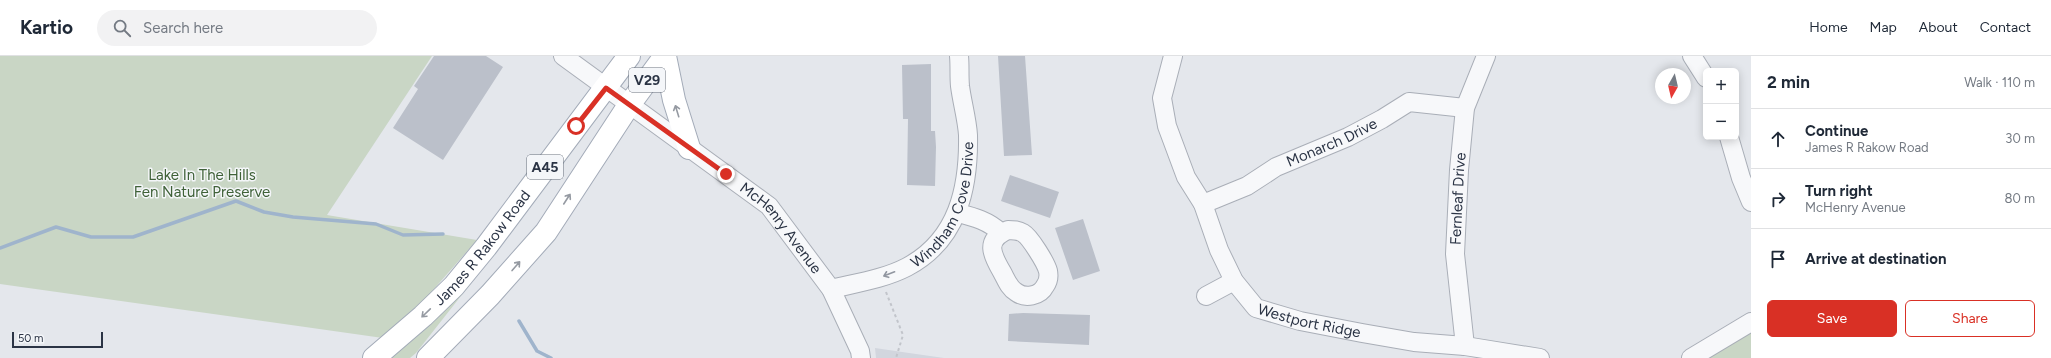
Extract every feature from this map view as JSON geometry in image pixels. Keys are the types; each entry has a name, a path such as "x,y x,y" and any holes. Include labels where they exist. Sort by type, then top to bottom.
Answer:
{"main road":[{"name":"V29","path":"606,88 629,56"},
{"name":"V29","path":"629,105 665,56"},
{"path":"665,56 674,100 688,148"},
{"name":"James R Rakow Road","path":"374,358 454,286 486,247 606,88"},
{"name":"A45","path":"428,358 490,295 546,232 629,105"}],"street":[{"name":"McHenry Avenue","path":"563,56 769,206 831,289 860,350 861,358"},
{"name":"Windham Cove Drive","path":"831,289 880,278 906,268 924,257 936,245 953,223 958,213 966,177 968,133 960,86 960,56"},
{"name":"Westport Ridge","path":"1173,56 1162,98 1167,126 1186,177 1203,204 1219,250 1234,281 1256,308 1300,321 1414,342 1465,346 1540,358"},
{"name":"Fernleaf Drive","path":"1465,346 1455,254 1456,217 1464,108 1486,56"},
{"path":"1692,56 1703,73"},
{"name":"Monarch Drive","path":"1203,204 1248,186 1276,167 1348,137 1382,119 1409,102 1464,108"},
{"path":"1730,140 1741,178 1751,202"},
{"path":"958,213 981,220 994,226 1001,233"},
{"path":"1206,296 1234,281"},
{"path":"1691,358 1751,322"}],"path":[{"path":"880,278 903,335 896,358"}],"shaded area":[{"path":"875,348 909,353 944,358 876,358"}],"green space":[{"name":"Lake In The Hills Fen Nature Preserve","path":"0,56 432,56 327,215 477,240 390,339 0,284"},
{"path":"507,234 509,235 416,353 410,358 391,358"},
{"path":"1751,327 1751,358 1702,358"}],"building":[{"path":"434,56 486,56 503,67 443,160 393,128 418,89 414,86"},
{"path":"998,56 1025,56 1032,155 1004,156"},
{"path":"931,64 931,131 935,131 936,147 935,186 907,185 908,119 903,119 902,65"},
{"path":"1010,175 1059,192 1050,218 1001,201"},
{"path":"1083,219 1100,271 1073,280 1055,228"},
{"path":"1009,314 1090,315 1089,345 1008,341"}],"waterway":[{"path":"0,248 56,227 91,237 133,237 236,201 264,212 293,217 376,224 403,235 443,234"},
{"path":"519,321 537,351 551,358"}],"route":[{"path":"576,126 606,88 726,174"}]}
